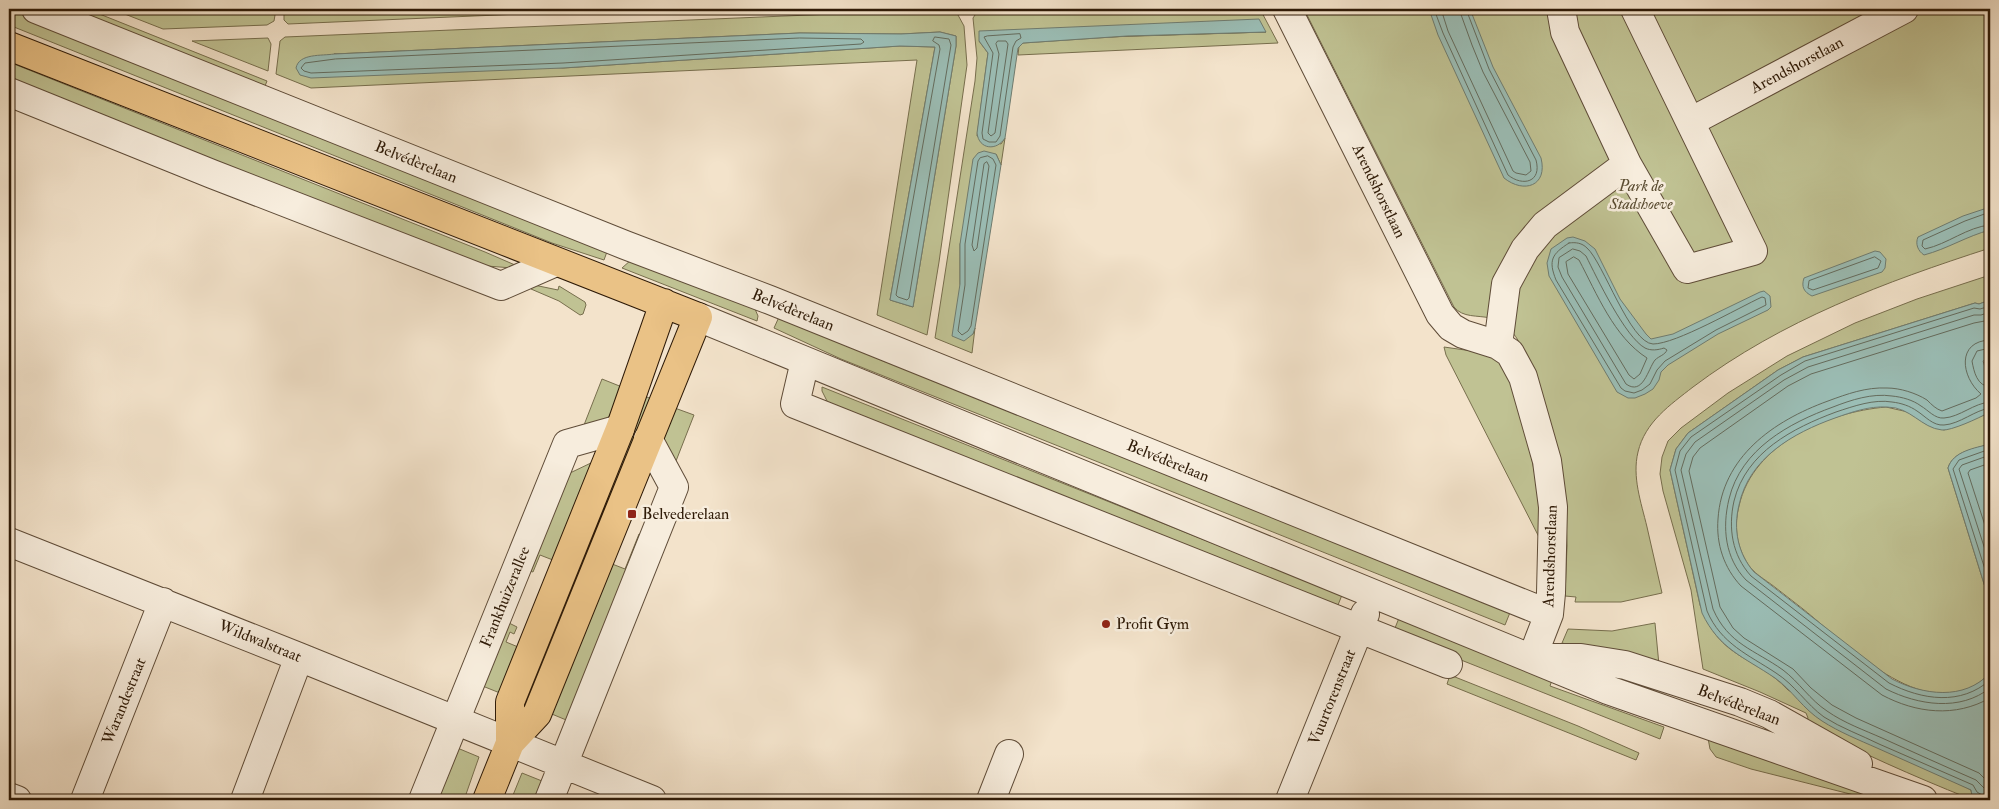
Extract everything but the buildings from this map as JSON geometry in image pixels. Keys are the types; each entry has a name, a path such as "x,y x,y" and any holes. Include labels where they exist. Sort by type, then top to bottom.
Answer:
{"main road":[{"name":"Belvédèrelaan","path":"9,46 698,317"},
{"path":"510,744 510,702 620,429 664,303"},
{"path":"487,800 510,744 537,714 698,317"}],"street":[{"name":"Belvédèrelaan","path":"36,9 616,241 770,300 1549,614"},
{"name":"Arendshorstlaan","path":"1287,9 1440,314 1451,327 1463,334 1498,345 1510,353 1523,377 1547,461 1554,524 1549,614 1532,658"},
{"path":"1561,9 1565,32 1627,164 1686,269 1753,252 1635,9"},
{"name":"Arendshorstlaan","path":"1690,122 1904,9"},
{"path":"9,92 212,174 502,286 556,262"},
{"path":"1498,345 1506,284 1525,249 1545,225 1627,164"},
{"name":"Belvédèrelaan","path":"698,317 1608,690 1923,800"},
{"path":"806,361 795,404 1448,664"},
{"name":"Frankhuizerallee","path":"423,800 567,444 620,429"},
{"path":"549,800 674,487 648,439"},
{"name":"Wildwalstraat","path":"9,542 163,602 652,800"},
{"name":"Vuurtorenstraat","path":"1290,800 1359,630 1372,593"},
{"name":"Warandestraat","path":"85,800 163,602"},
{"path":"245,800 299,657"},
{"name":"Belvédèrelaan","path":"1532,658 1581,658 1605,661 1635,668 1740,702 1769,714 1878,776 1931,800"},
{"path":"991,800 1009,754"},
{"path":"9,797 17,800"}],"green space":[{"path":"9,9 608,249 604,260 552,243 9,25"},
{"path":"59,9 87,9 267,81 263,91"},
{"path":"112,9 276,9 274,21 267,25 163,29"},
{"path":"284,9 637,9 288,24 284,20"},
{"path":"952,9 964,26 967,65 927,335 877,315 917,60 311,88 276,74 280,41 285,37","holes":["940,32 956,36 956,46 913,307 890,300 935,47 900,46 563,68 334,54 800,33 901,34"]},
{"path":"979,9 1260,9 1278,43 1018,55 1019,46 1023,43 1117,37 979,41 988,53 977,136 1001,144 1005,138 1001,165 996,154 960,244 960,284 973,334 975,328 972,353 935,338 975,81 977,58 973,18"},
{"name":"Park de Stadshoeve","path":"1304,9 1990,9 1990,248 1873,289 1798,323 1727,363 1667,408 1646,432 1641,441 1636,461 1640,499 1662,593 1621,602 1575,602 1576,597 1565,596 1566,516 1521,346 1513,332 1500,322 1490,318 1466,315 1454,307"},
{"path":"268,38 271,44 268,71 192,41"},
{"path":"9,62 515,265 512,268 487,266 485,270 9,79"},
{"path":"631,260 755,309 758,316 757,321 622,268"},
{"path":"1990,275 1990,300 1979,304 1975,303 1803,357 1778,370 1688,433 1676,449 1670,470 1700,605 1708,624 1718,637 1728,647 1775,678 1788,690 1971,790 1972,796 1970,795 1968,798 1886,763 1805,724 1808,718 1806,713 1703,669 1691,590 1660,474 1662,457 1668,441 1681,428 1728,393 1787,356 1855,323 1917,299"},
{"path":"534,285 558,290 559,286 585,302 583,314 580,315 559,301 531,289"},
{"path":"779,317 1511,610 1505,625 841,359 774,328"},
{"path":"1444,347 1491,355 1502,365 1511,381 1531,456 1539,506 1541,541 1446,355"},
{"path":"602,379 622,387 612,416 588,426 584,425"},
{"path":"822,387 1342,595 1336,610 828,403"},
{"path":"641,395 655,400 533,706 519,701"},
{"path":"672,407 694,415 676,461 671,459 661,440"},
{"path":"1886,407 1908,412 1926,424 1944,430 1990,411 1990,444 1960,454 1951,462 1948,468 1990,603 1990,673 1967,689 1943,694 1917,689 1892,677 1843,643 1756,573 1749,566 1740,548 1737,534 1739,506 1747,484 1760,465 1776,448 1818,424 1864,410"},
{"path":"593,462 558,562 540,555 533,572 526,570 570,473"},
{"path":"639,534 645,536 571,722 547,712 607,562 625,569"},
{"path":"1399,618 1553,677 1550,686 1664,727 1660,739 1393,633"},
{"path":"505,621 517,627 514,634 510,632 506,642 523,649 505,695 480,685"},
{"path":"1655,623 1659,665 1562,643 1568,629 1612,631"},
{"path":"1450,675 1578,726 1639,753 1636,760 1447,684"},
{"path":"1708,738 1869,791 1866,798 1751,769 1716,757 1710,749"},
{"path":"455,747 479,757 464,800 434,800"},
{"path":"522,773 547,783 540,800 511,800"}],"water":[{"path":"1429,9 1470,9 1493,67 1541,158 1541,175 1533,185 1519,186 1504,178 1438,35"},
{"path":"1259,19 1266,32 1127,36 1023,43 1018,48 1005,138 993,147 981,143 978,139 977,133 988,53 979,41 979,31"},
{"path":"940,32 956,36 956,46 913,307 890,300 935,47 900,46 563,68 311,78 300,75 296,68 298,63 306,58 334,54 800,33 901,34"},
{"path":"984,151 996,154 1001,165 975,328 973,334 964,341 952,336 960,284 960,244 973,159 978,153"},
{"path":"1990,207 1990,230 1924,255 1920,251 1917,245 1918,237 1963,216"},
{"path":"1573,237 1585,241 1595,249 1620,299 1651,339 1673,334 1760,292 1764,291 1770,296 1771,307 1718,334 1668,365 1661,372 1659,380 1653,389 1635,398 1628,398 1617,392 1549,276 1547,263 1551,249 1567,238"},
{"path":"1875,251 1880,252 1886,259 1885,268 1882,272 1812,296 1804,289 1804,278"},
{"path":"1990,300 1990,358 1983,361 1990,383 1990,411 1988,413 1965,424 1946,430 1928,426 1903,410 1887,407 1861,410 1819,424 1775,449 1763,461 1752,474 1744,488 1737,514 1738,541 1744,557 1754,572 1892,679 1917,689 1943,692 1968,688 1980,682 1990,673 1990,800 1984,800 1972,796 1971,790 1835,729 1809,711 1775,678 1724,644 1702,613 1670,470 1676,449 1688,433 1778,370 1803,357 1975,303 1979,304"},
{"path":"1990,444 1990,603 1948,468 1951,462 1960,454"}],"place":[{"name":"Belvederelaan","path":"632,514"},
{"name":"Profit Gym","path":"1106,624"}]}
